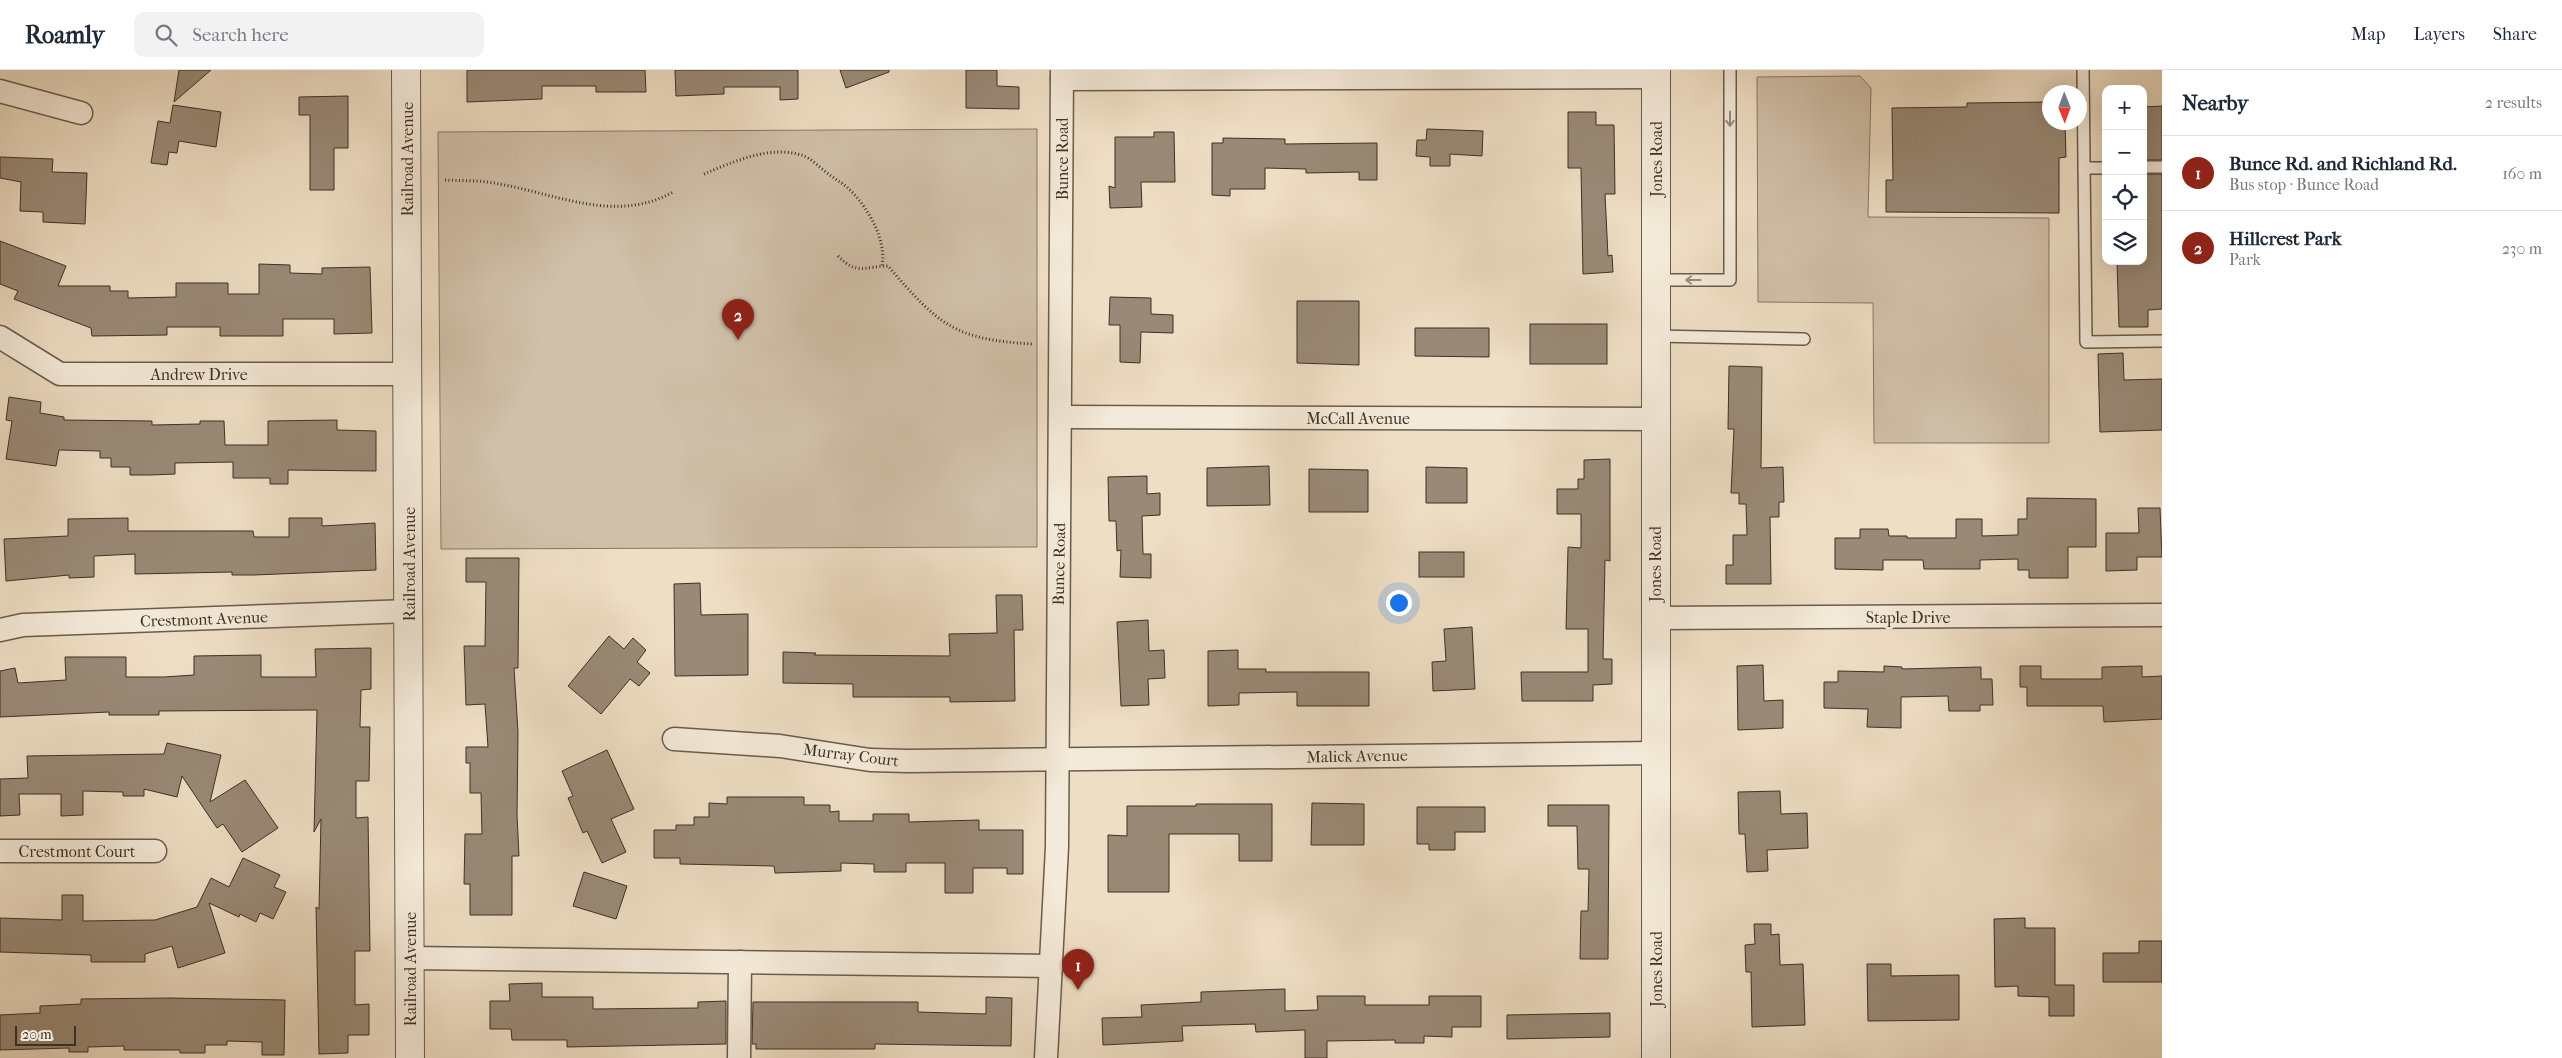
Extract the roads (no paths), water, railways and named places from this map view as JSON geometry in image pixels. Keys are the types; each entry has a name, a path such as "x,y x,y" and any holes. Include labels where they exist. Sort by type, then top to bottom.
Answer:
{"street":[{"name":"Railroad Avenue","path":"406,70 409,374 410,1058"},
{"path":"1062,74 1656,74"},
{"name":"Bunce Road","path":"1046,1058 1052,966 1058,759 1062,74"},
{"name":"Jones Road","path":"1656,74 1654,618 1656,1058"},
{"path":"0,91 81,113"},
{"name":"Andrew Drive","path":"0,337 60,374 409,374"},
{"name":"McCall Avenue","path":"1061,417 1656,419"},
{"name":"Crestmont Avenue","path":"0,630 23,625 409,611"},
{"name":"Staple Drive","path":"1654,618 2162,615"},
{"name":"Murray Court","path":"674,739 780,746 870,760 1058,759"},
{"name":"Malick Avenue","path":"1058,759 1656,753"},
{"name":"Crestmont Court","path":"0,851 155,850"},
{"path":"410,958 1052,966"},
{"path":"739,1058 740,962"}],"lane":[{"path":"1656,280 1730,280 1730,70"},
{"path":"2083,70 2086,342 2162,341"},
{"path":"2147,167 2162,167"},
{"path":"2084,168 2102,168"},
{"path":"1655,336 1804,340"}],"place":[{"name":"Hillcrest Park","path":"738,340"},
{"name":"Bunce Rd. and Richland Rd.","path":"1078,990"}]}
